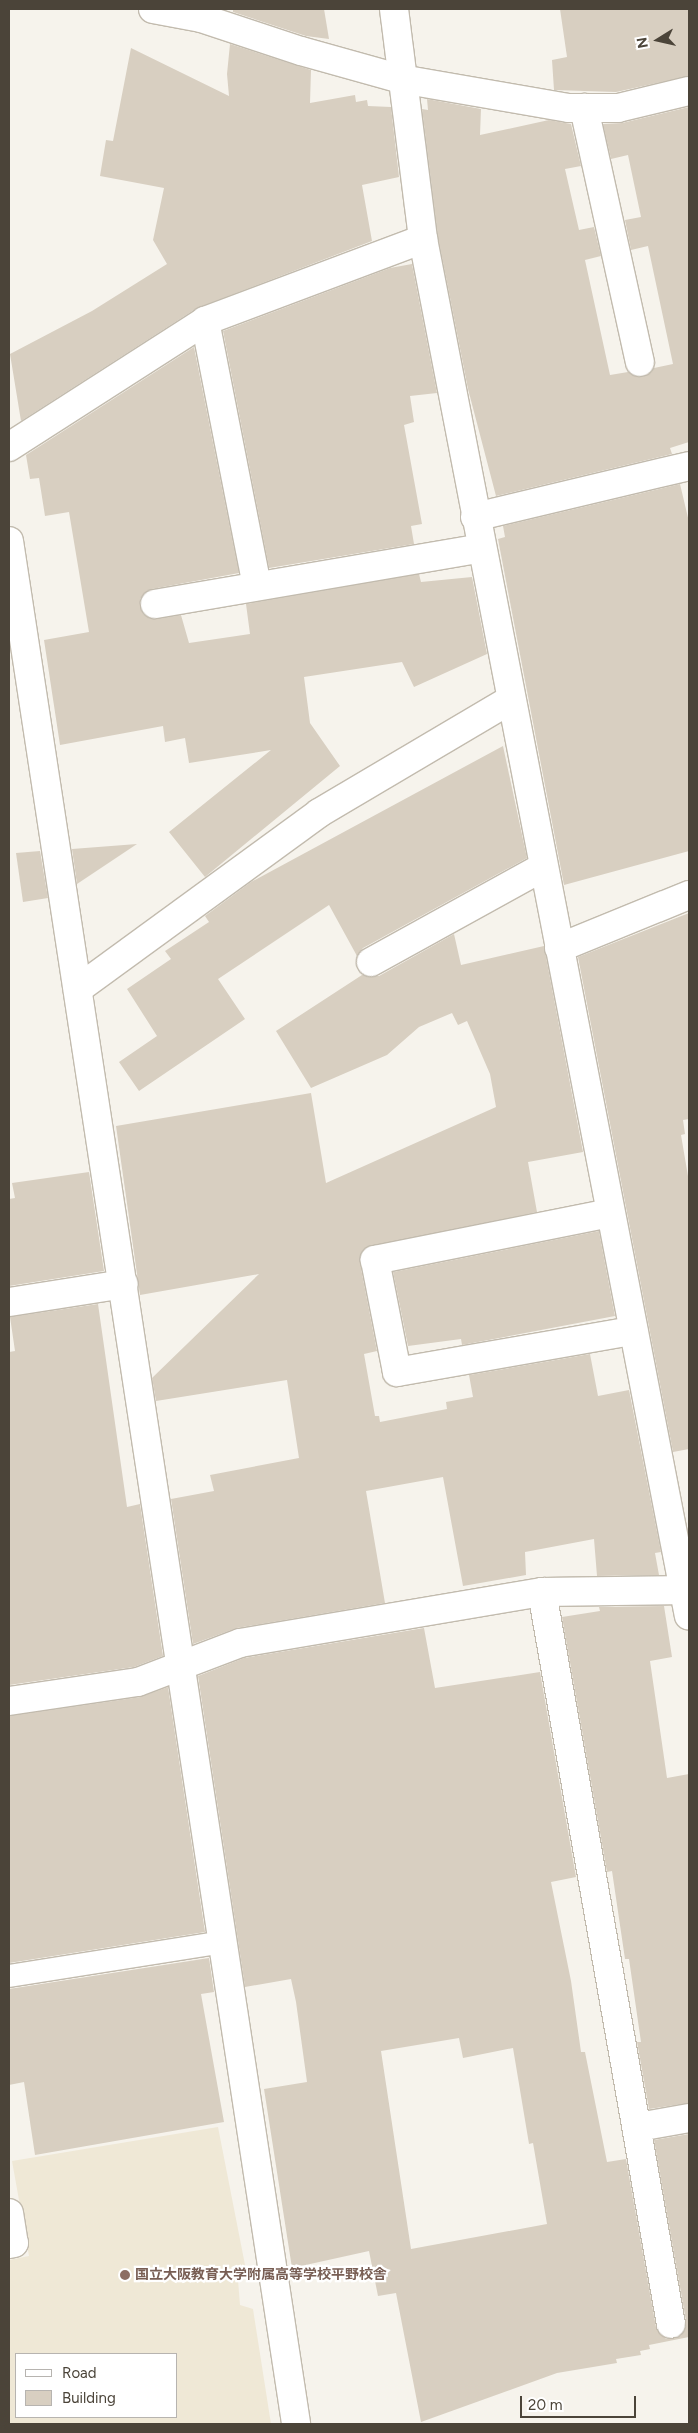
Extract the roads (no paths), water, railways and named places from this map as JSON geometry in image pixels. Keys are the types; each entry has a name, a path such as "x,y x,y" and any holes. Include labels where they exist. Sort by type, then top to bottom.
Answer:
{"street":[{"path":"152,9 200,18 301,51 401,78 569,108 618,108 689,92"},
{"path":"9,1701 138,1682 178,1665 240,1643 542,1592 687,1599 510,700 422,239 394,9"},
{"path":"584,108 640,362"},
{"path":"9,448 205,322 422,239"},
{"path":"205,322 257,586"},
{"path":"476,517 689,466"},
{"path":"9,541 17,651 78,989 124,1284 178,1665 224,1942 296,2424"},
{"path":"156,604 481,548"},
{"path":"78,989 319,812 510,700"},
{"path":"371,962 543,867"},
{"path":"559,948 689,895"},
{"path":"610,1213 376,1260 397,1372 633,1331"},
{"path":"9,1302 124,1284"},
{"path":"542,1592 638,2128 671,2324"},
{"path":"638,2128 689,2118"},
{"path":"9,2213 14,2243 9,2244"}],"lane":[{"path":"9,1976 224,1942"}],"place":[{"name":"国立大阪教育大学附属高等学校平野校舎","path":"125,2275"}]}
